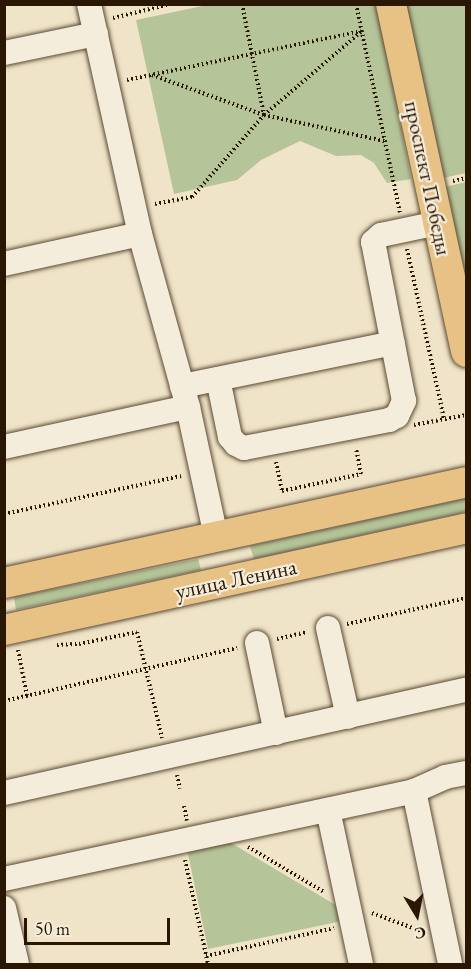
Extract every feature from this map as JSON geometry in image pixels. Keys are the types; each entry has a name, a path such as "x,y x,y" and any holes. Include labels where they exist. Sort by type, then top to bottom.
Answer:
{"main road":[{"name":"проспект Победы","path":"391,4 466,352"},
{"name":"улица Ленина","path":"4,583 466,482"},
{"name":"улица Ленина","path":"16,642 231,580 466,528"},
{"path":"219,537 231,580"}],"lane":[{"path":"89,4 140,234 185,397 219,537"},
{"path":"4,54 96,34"},
{"path":"218,379 230,437 244,448 389,420 397,416 404,401 373,242 381,235 438,223"},
{"path":"4,264 140,234"},
{"path":"4,447 185,397 218,379 393,343"},
{"path":"328,628 348,717"},
{"path":"257,644 276,733"},
{"path":"4,793 466,690"},
{"path":"4,879 414,791 445,777 466,773"},
{"path":"414,791 450,964"},
{"path":"328,810 361,964"},
{"path":"4,908 17,964"}],"path":[{"path":"242,4 264,115"},
{"path":"107,84 362,31 264,115 192,196 134,209"},
{"path":"150,75 264,115 384,141"},
{"path":"275,456 282,491 361,474 354,438"},
{"path":"47,645 78,644 137,632 167,757"},
{"path":"4,708 8,700"},
{"path":"182,841 208,964"},
{"path":"206,956 352,924"}],"green space":[{"path":"207,5 377,5 411,179 387,183 374,163 361,155 336,156 300,141 261,160 237,180 174,194 136,20"},
{"path":"406,5 466,5 466,173 443,178"},
{"path":"466,182 466,283 445,187"},
{"path":"466,498 466,512 254,559 250,546"},
{"path":"198,559 201,570 16,610 14,597"},
{"path":"226,840 339,907 342,921 208,949 187,849"}]}
